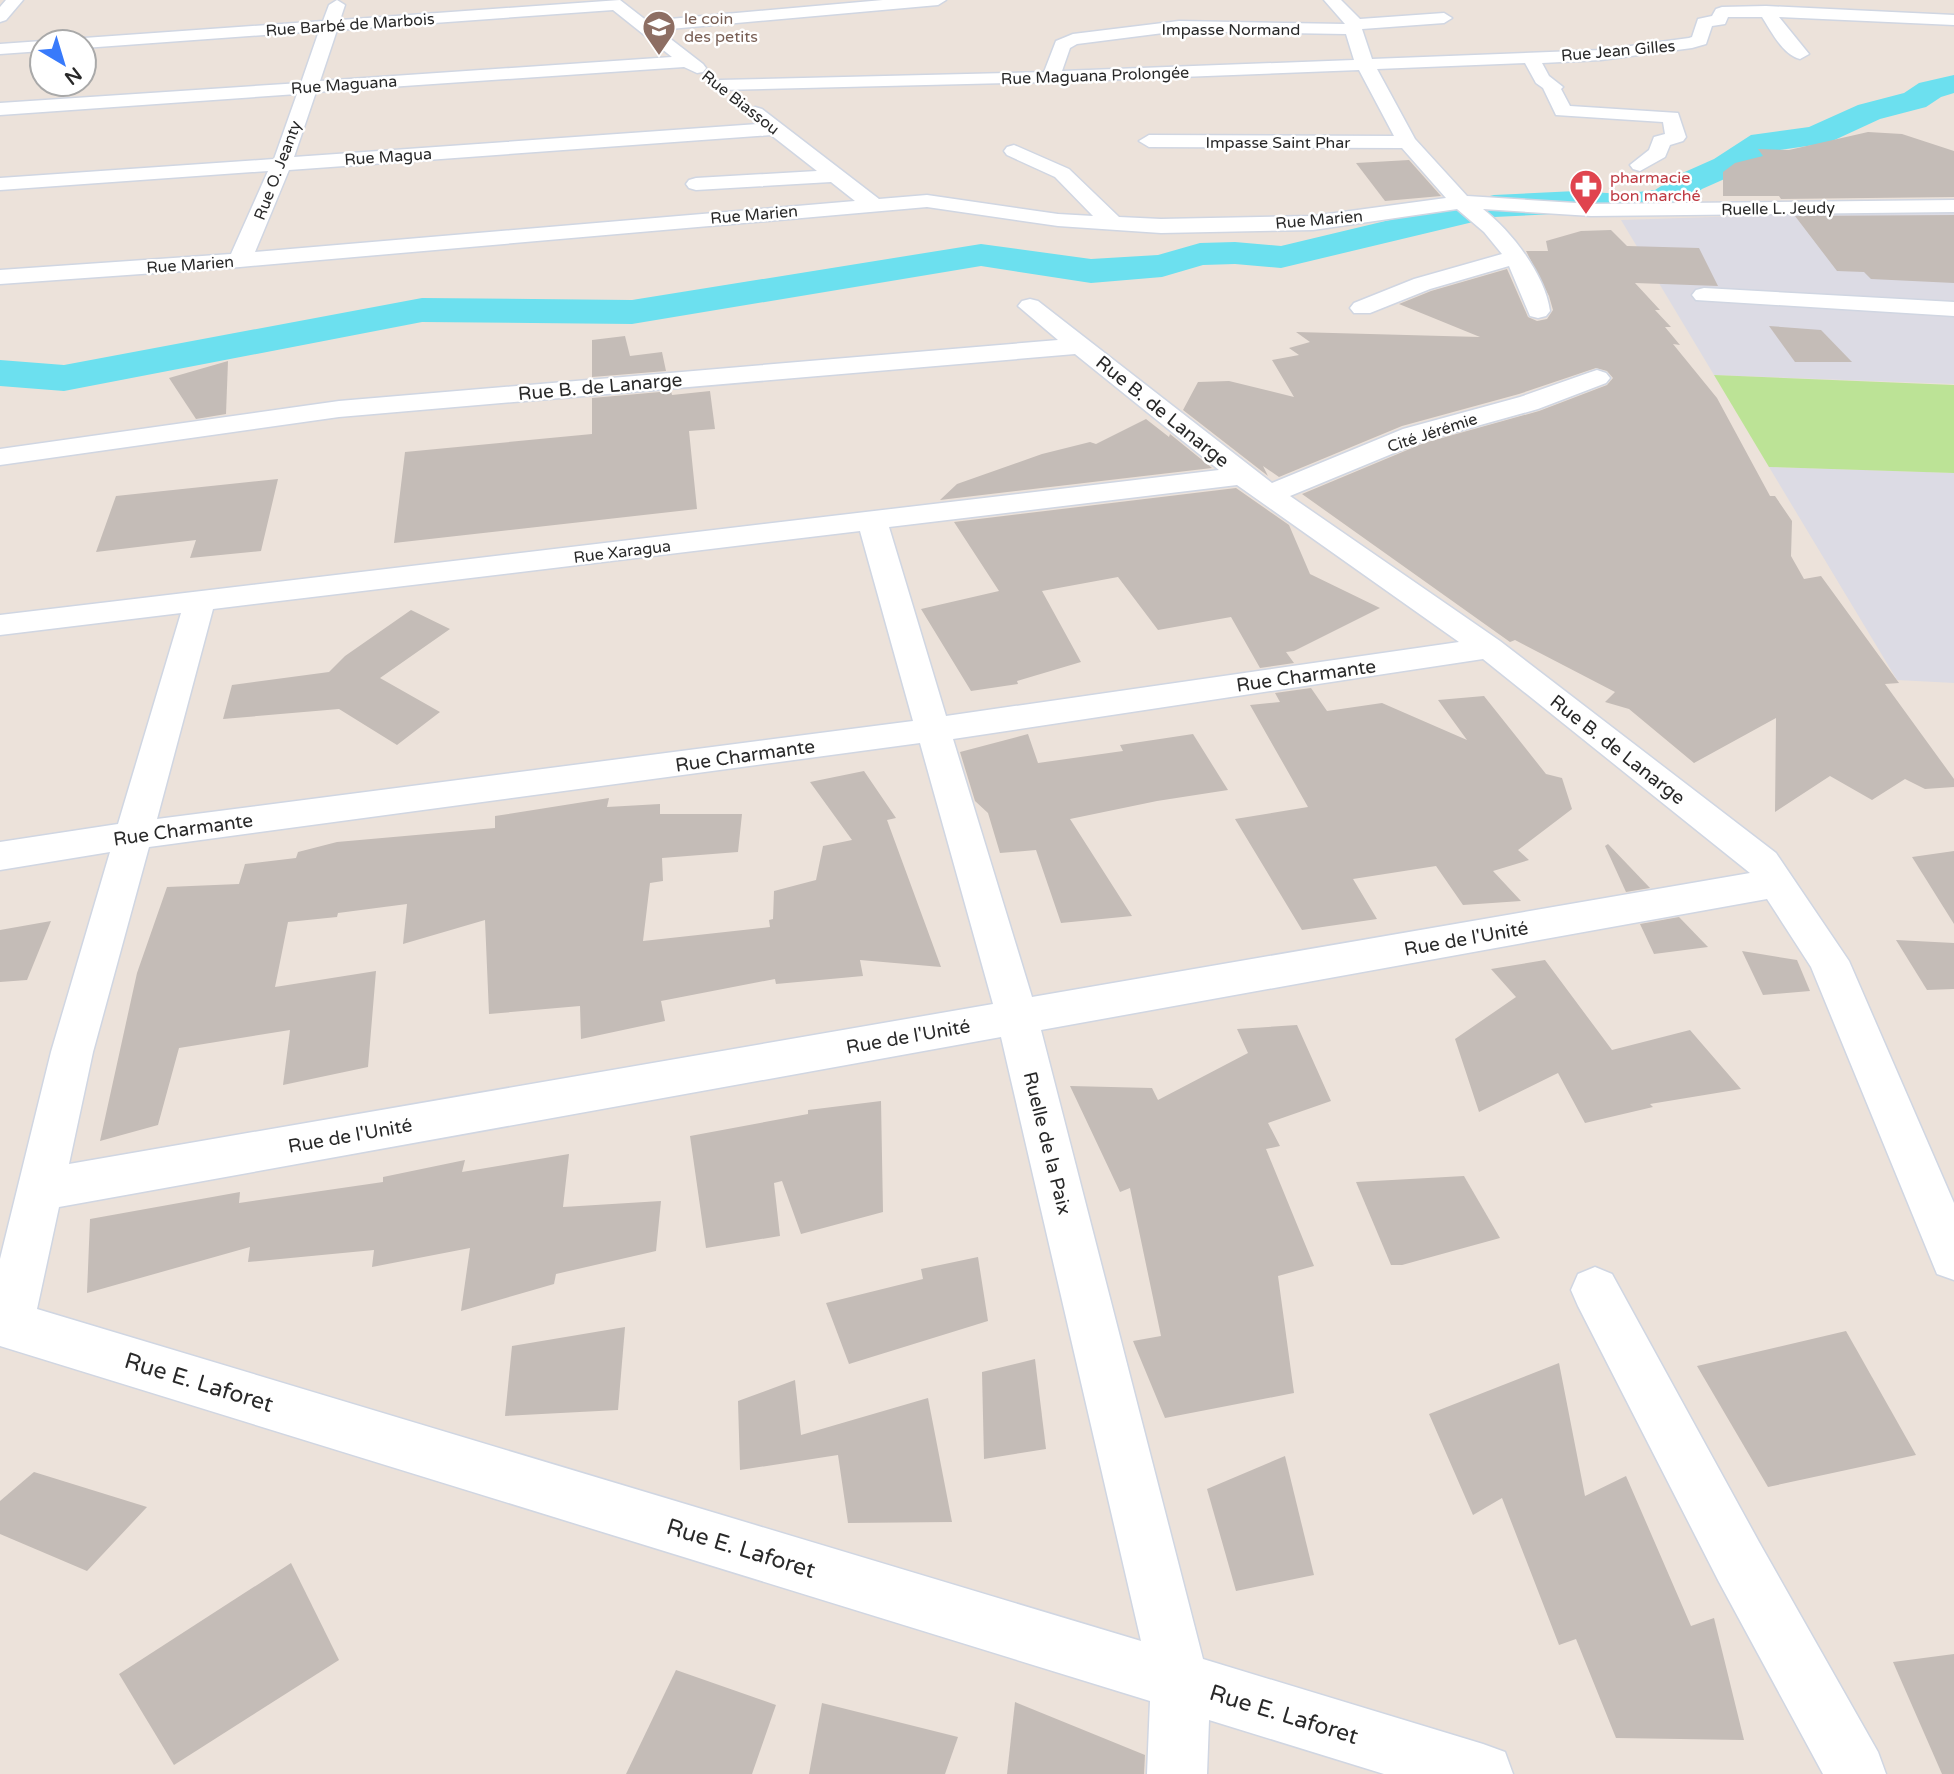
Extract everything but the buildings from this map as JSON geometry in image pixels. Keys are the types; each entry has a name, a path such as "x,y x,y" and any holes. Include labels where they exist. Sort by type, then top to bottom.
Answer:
{"street":[{"path":"0,18 15,0"},
{"name":"Rue O. Jeanty","path":"240,260 282,163 338,0"},
{"path":"644,26 938,0"},
{"path":"1332,0 1353,21 1364,62 1407,142 1461,202 1492,226 1516,257 1537,302 1538,311"},
{"path":"1906,0 1927,18"},
{"name":"Rue Barbé de Marbois","path":"98,42 613,2"},
{"name":"Rue Biassou","path":"613,2 872,204"},
{"name":"Rue Jean Gilles","path":"1471,59 1601,55 1692,43 1700,40 1704,23 1719,20 1719,6 1766,11 1954,20"},
{"path":"1766,11 1783,36 1800,54"},
{"name":"Impasse Normand","path":"1051,77 1062,45 1073,39 1179,26 1353,27 1444,18"},
{"path":"0,49 28,47"},
{"path":"1530,57 1542,79 1554,86 1552,89 1563,111 1671,117"},
{"name":"Rue Maguana Prolongée","path":"720,85 1051,77 1471,59"},
{"name":"Rue Maguana","path":"0,109 689,61"},
{"path":"1640,166 1658,153 1661,141 1676,137 1671,117 1656,97"},
{"name":"Rue Magua","path":"0,184 775,129"},
{"name":"Impasse Saint Phar","path":"1149,141 1407,142"},
{"path":"1014,151 1062,173 1114,223"},
{"path":"696,184 836,176"},
{"name":"Rue Marien","path":"0,277 240,260 928,201 1058,220 1161,226 1313,223 1461,202 1508,203"},
{"name":"Ruelle L. Jeudy","path":"1508,203 1591,210 1954,206"},
{"path":"1900,223 1954,224"},
{"path":"1362,308 1422,284 1516,257"},
{"path":"1704,295 1954,309"},
{"path":"1030,306 1080,346"},
{"name":"Rue B. de Lanarge","path":"0,457 339,409 1080,346 1256,485 1489,648 1763,863 1829,961 1954,1258"},
{"name":"Cité Jérémie","path":"1256,485 1413,435 1529,403 1597,378"},
{"name":"Rue Xaragua","path":"0,625 872,520 1256,485"},
{"name":"Ruelle de la Paix","path":"872,520 1017,1017 1180,1683 1177,1774"},
{"path":"5,1323 72,1052 201,601"},
{"name":"Rue Charmante","path":"0,856 134,835 933,730 1489,648"},
{"name":"Rue de l'Unité","path":"39,1190 1776,883"},
{"path":"1595,1290 1732,1550 1856,1774"},
{"name":"Rue E. Laforet","path":"5,1323 1483,1774"}],"shaded area":[{"path":"1954,209 1954,384 1714,375 1621,220"},
{"path":"1769,467 1954,473 1954,683 1897,680"}],"green space":[{"path":"1714,375 1954,385 1954,473 1769,467"}],"waterway":[{"path":"0,373 64,378 422,310 632,312 981,255 1091,271 1162,266 1200,254 1235,253 1281,257 1494,206 1576,202 1622,205 1665,200 1690,182 1726,166 1763,142 1816,136 1869,112 1915,100 1930,90 1954,84"}],"place":[{"name":"le coin des petits","path":"659,57"},
{"name":"pharmacie bon marché","path":"1586,216"}]}
